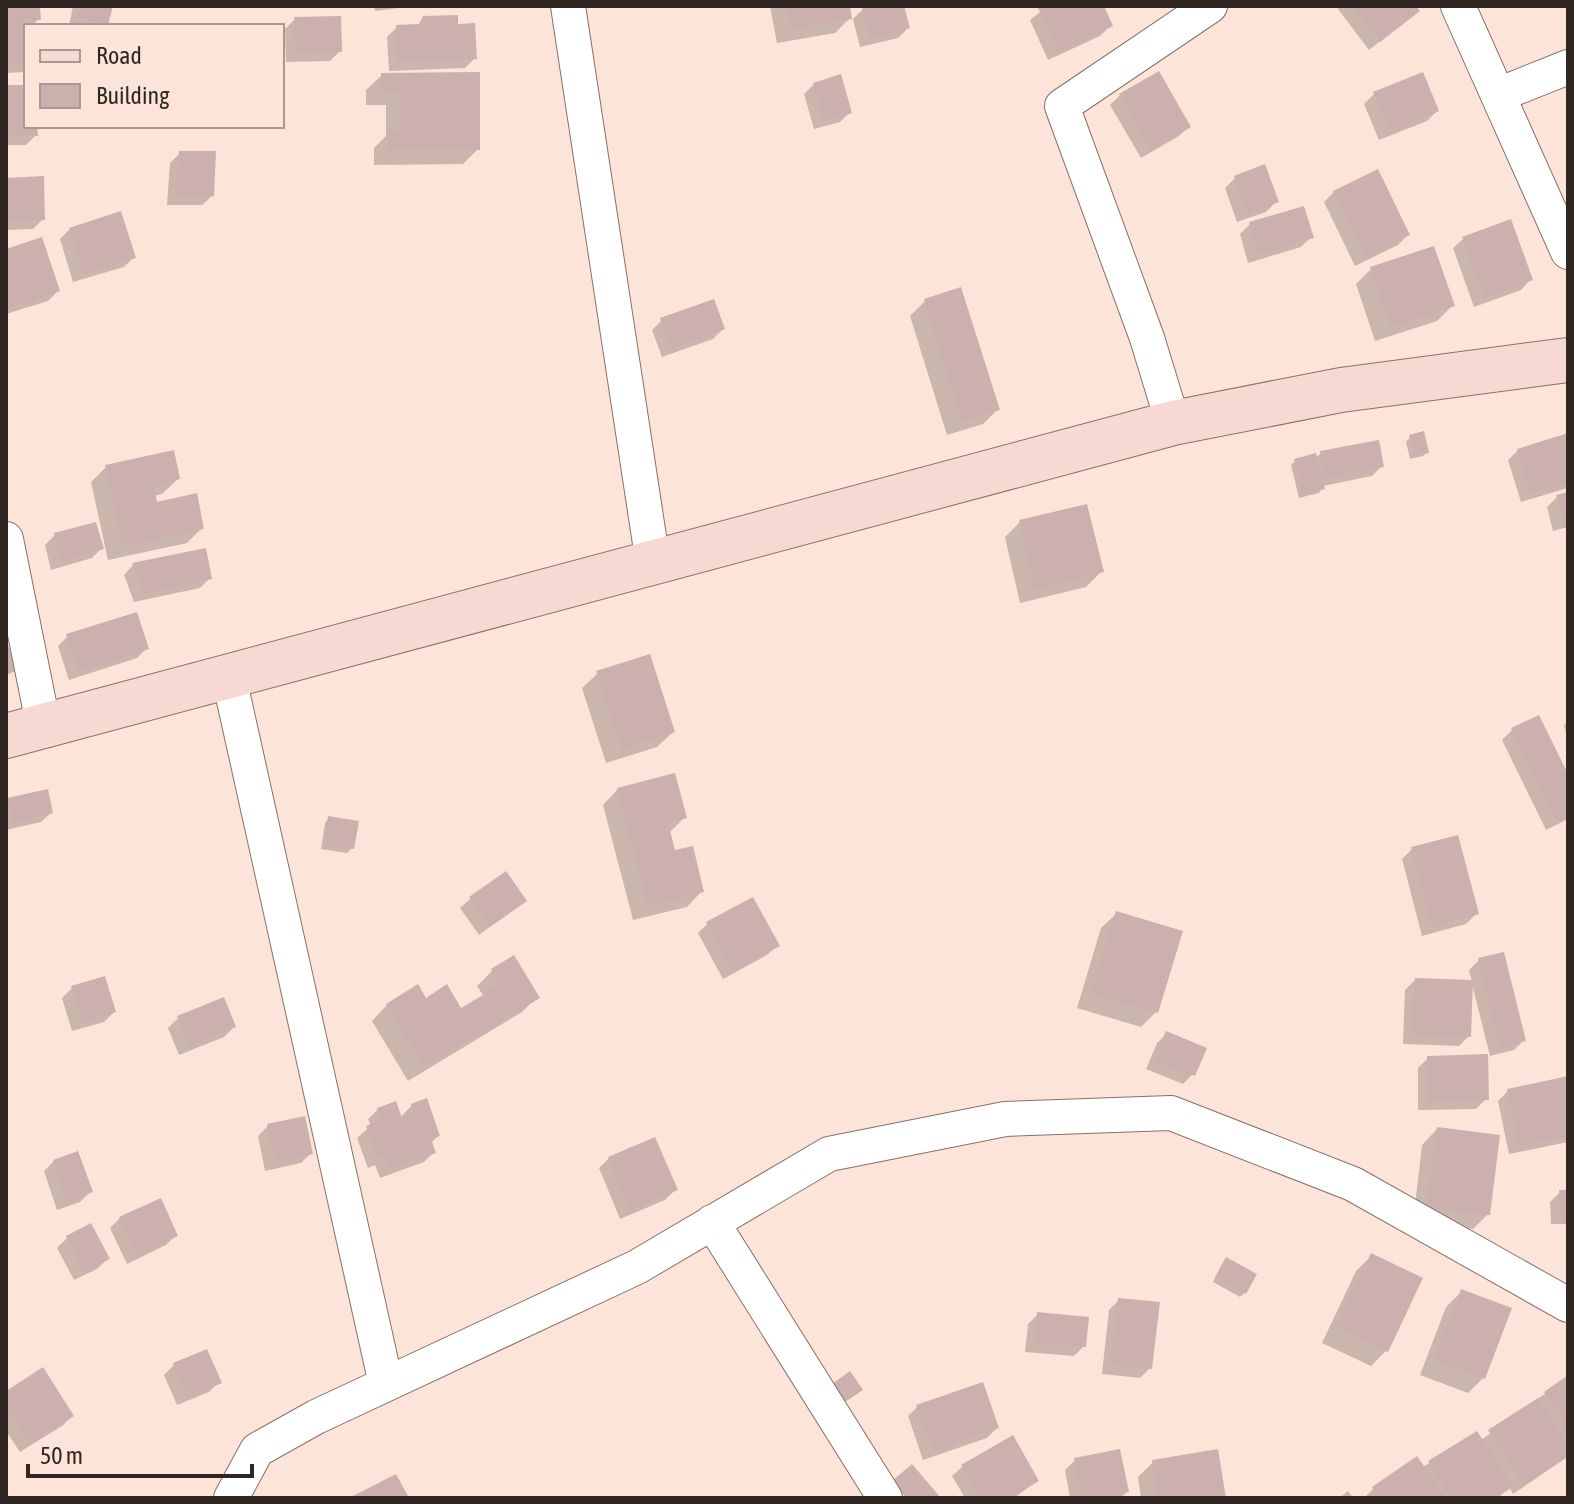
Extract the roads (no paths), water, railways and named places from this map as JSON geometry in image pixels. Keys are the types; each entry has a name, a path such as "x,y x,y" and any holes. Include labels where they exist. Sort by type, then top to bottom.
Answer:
{"street":[{"path":"568,6 653,563"},
{"path":"1173,423 1147,338 1062,106 1210,6"},
{"path":"1458,6 1568,252"},
{"path":"1498,95 1568,67"},
{"path":"6,539 25,732 1173,423 1341,390 1568,360"},
{"path":"229,678 386,1384"},
{"path":"231,1498 257,1450 316,1417 637,1267 829,1154 1005,1119 1171,1113 1353,1184 1568,1305"},
{"path":"712,1222 885,1498"}]}
